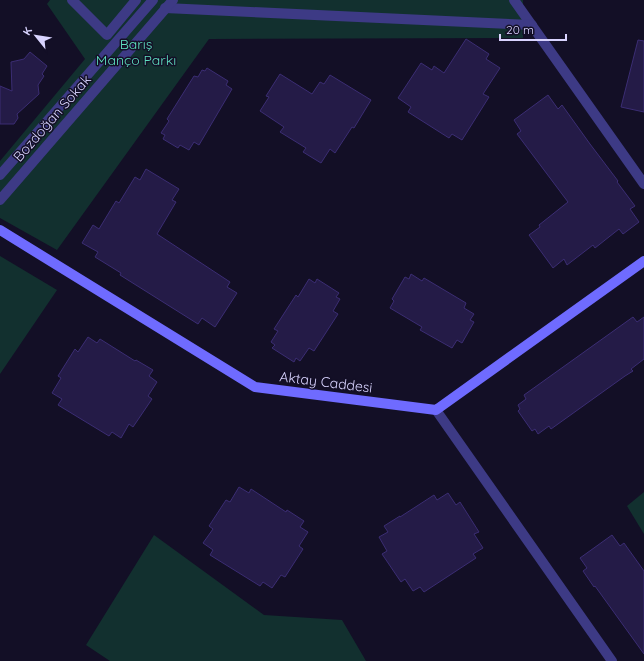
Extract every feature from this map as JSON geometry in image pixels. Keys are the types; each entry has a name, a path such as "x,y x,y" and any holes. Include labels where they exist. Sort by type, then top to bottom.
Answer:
{"main road":[{"name":"Aktay Caddesi","path":"0,230 255,387 436,410"},
{"path":"436,410 644,261"}],"street":[{"path":"72,0 107,35 136,0"},
{"path":"0,175 153,0"},
{"name":"Bozdoğan Sokak","path":"0,200 173,0"},
{"path":"514,0 644,184"},
{"path":"165,8 532,25"},
{"path":"436,410 612,661"}],"green space":[{"name":"Barış Manço Parkı","path":"50,0 523,0 523,38 209,39 57,250 0,218 0,161 85,59 47,4"},
{"path":"0,256 57,290 0,374"},
{"path":"644,492 644,534 627,506"},
{"path":"154,535 264,615 342,620 366,661 110,661 86,645"}],"building":[{"path":"466,39 489,54 486,59 500,68 483,94 489,97 462,140 452,134 449,138 408,112 411,107 398,98 421,63 432,70 434,66 444,73"},
{"path":"638,40 644,41 644,112 621,107"},
{"path":"30,52 47,66 42,74 44,76 38,85 39,94 17,114 18,118 14,124 0,124 0,86 12,91 11,62 24,59"},
{"path":"207,68 228,81 226,85 232,89 199,145 194,142 189,150 180,145 178,148 163,139 165,135 161,133 169,121 167,119 194,76 198,77 202,70 205,71"},
{"path":"280,74 312,94 320,82 324,84 330,75 371,100 354,128 352,127 335,153 330,149 321,163 303,152 306,148 280,132 284,127 260,111 269,97 266,96"},
{"path":"548,95 558,109 562,105 618,181 617,182 635,206 630,209 639,222 623,234 619,229 595,248 593,245 567,265 564,259 553,268 529,235 568,202 517,134 521,131 514,120"},
{"path":"146,169 179,189 172,200 176,202 157,234 230,282 227,287 237,293 215,327 202,318 198,324 120,275 121,273 95,257 98,252 82,243 93,225 99,229 116,201 119,203 135,177 140,180"},
{"path":"411,274 422,281 424,278 466,303 464,308 474,314 470,320 474,322 462,343 457,340 452,348 420,330 422,327 390,308 394,301 392,299 405,277 409,279"},
{"path":"309,279 315,283 317,279 339,293 336,297 340,299 333,311 338,314 314,351 309,348 300,361 296,358 294,362 272,348 275,345 271,342 278,331 274,329 296,295 298,297"},
{"path":"633,317 637,322 644,317 644,359 631,369 633,371 551,429 549,426 538,434 535,429 532,431 518,411 520,409 518,405 526,399 524,395"},
{"path":"88,337 97,343 100,339 135,361 136,360 153,370 149,376 157,382 148,396 152,399 133,427 129,424 121,438 112,432 109,436 58,405 62,399 52,393 61,378 58,376 75,349 78,352"},
{"path":"239,487 249,493 251,489 286,512 287,510 304,521 300,527 308,532 299,546 303,549 285,577 281,575 272,588 263,582 260,586 210,555 213,550 203,543 213,529 209,526 226,500 230,502"},
{"path":"448,493 456,505 460,502 479,532 474,534 483,548 473,554 476,558 424,592 420,587 413,591 405,579 401,582 382,554 387,551 379,537 388,532 384,526 434,495 437,500"},
{"path":"612,535 620,546 624,543 644,571 644,654 583,571 587,568 580,558"}]}
